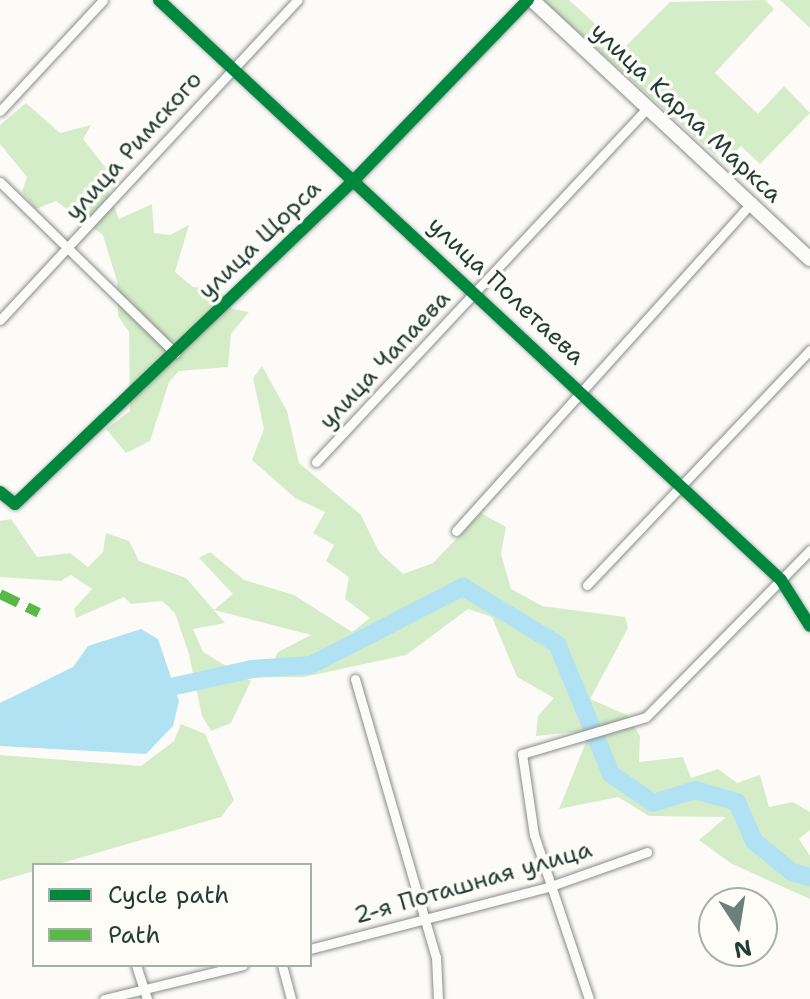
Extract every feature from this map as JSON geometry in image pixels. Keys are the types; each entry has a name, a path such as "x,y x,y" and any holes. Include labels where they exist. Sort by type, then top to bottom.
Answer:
{"main road":[{"name":"улица Карла Маркса","path":"530,0 646,109 752,202 810,259"}],"street":[{"path":"0,111 103,0"},
{"name":"улица Полетаева","path":"159,0 355,179 781,580 810,626"},
{"name":"улица Римского","path":"0,320 297,0"},
{"name":"улица Щорса","path":"0,492 15,504 355,179 530,0"},
{"name":"улица Чапаева","path":"316,462 646,109"},
{"path":"0,182 175,353"},
{"path":"456,531 580,389 752,202"},
{"path":"587,585 810,350"},
{"path":"589,999 534,835 522,754 646,717 810,550"},
{"path":"355,679 422,921 436,957 438,999"},
{"name":"2-я Поташная улица","path":"312,948 551,886 647,852"},
{"path":"137,967 145,994"},
{"path":"104,999 145,994 236,967"},
{"path":"283,967 291,999"}],"green space":[{"path":"543,0 569,0 623,49 670,2 765,0 774,9 715,73 758,114 784,86 810,113 760,164 741,146 725,164"},
{"path":"780,0 810,0 810,28"},
{"path":"26,103 60,133 91,125 83,139 117,182 108,191 119,219 152,204 154,233 170,235 189,225 175,272 193,287 219,289 232,309 249,312 231,334 228,367 179,371 169,382 150,441 126,453 106,429 130,411 129,332 118,316 117,281 103,235 56,201 36,209 22,192 27,177 0,144 0,125"},
{"path":"262,366 287,411 299,463 361,515 379,552 403,574 433,563 481,513 506,527 501,554 511,589 542,606 625,617 628,628 590,699 627,715 640,736 639,762 683,757 691,778 718,769 737,783 760,775 769,807 793,802 810,812 810,830 799,839 810,856 810,899 732,864 699,840 726,817 649,816 618,797 559,809 586,742 574,732 536,736 538,716 554,698 517,677 492,617 468,609 406,655 304,677 265,677 278,652 311,635 214,610 233,594 199,558 210,552 244,580 294,595 352,632 370,618 345,599 349,577 326,561 334,545 313,533 325,512 295,498 252,460 264,429 253,378"},
{"path":"11,519 37,557 70,553 88,567 103,552 106,533 129,541 139,561 186,578 225,623 193,629 203,652 251,681 231,723 211,731 202,716 189,654 175,613 162,601 131,604 124,597 76,618 74,609 92,589 71,575 61,581 0,577 0,521"},
{"path":"181,724 205,734 234,800 221,817 62,863 32,863 32,872 0,881 0,755 141,766 174,741"}],"water":[{"path":"141,629 158,639 179,701 173,726 146,754 0,746 0,703 73,667 88,646"}],"waterway":[{"path":"153,691 252,669 311,665 463,587 557,644 611,774 653,803 695,790 737,802 754,841 792,872 810,877"}],"marked path":[{"path":"0,594 39,613"}],"cycle path":[{"path":"159,0 781,580 810,626"},
{"path":"0,492 15,504 355,179 528,0"}]}
